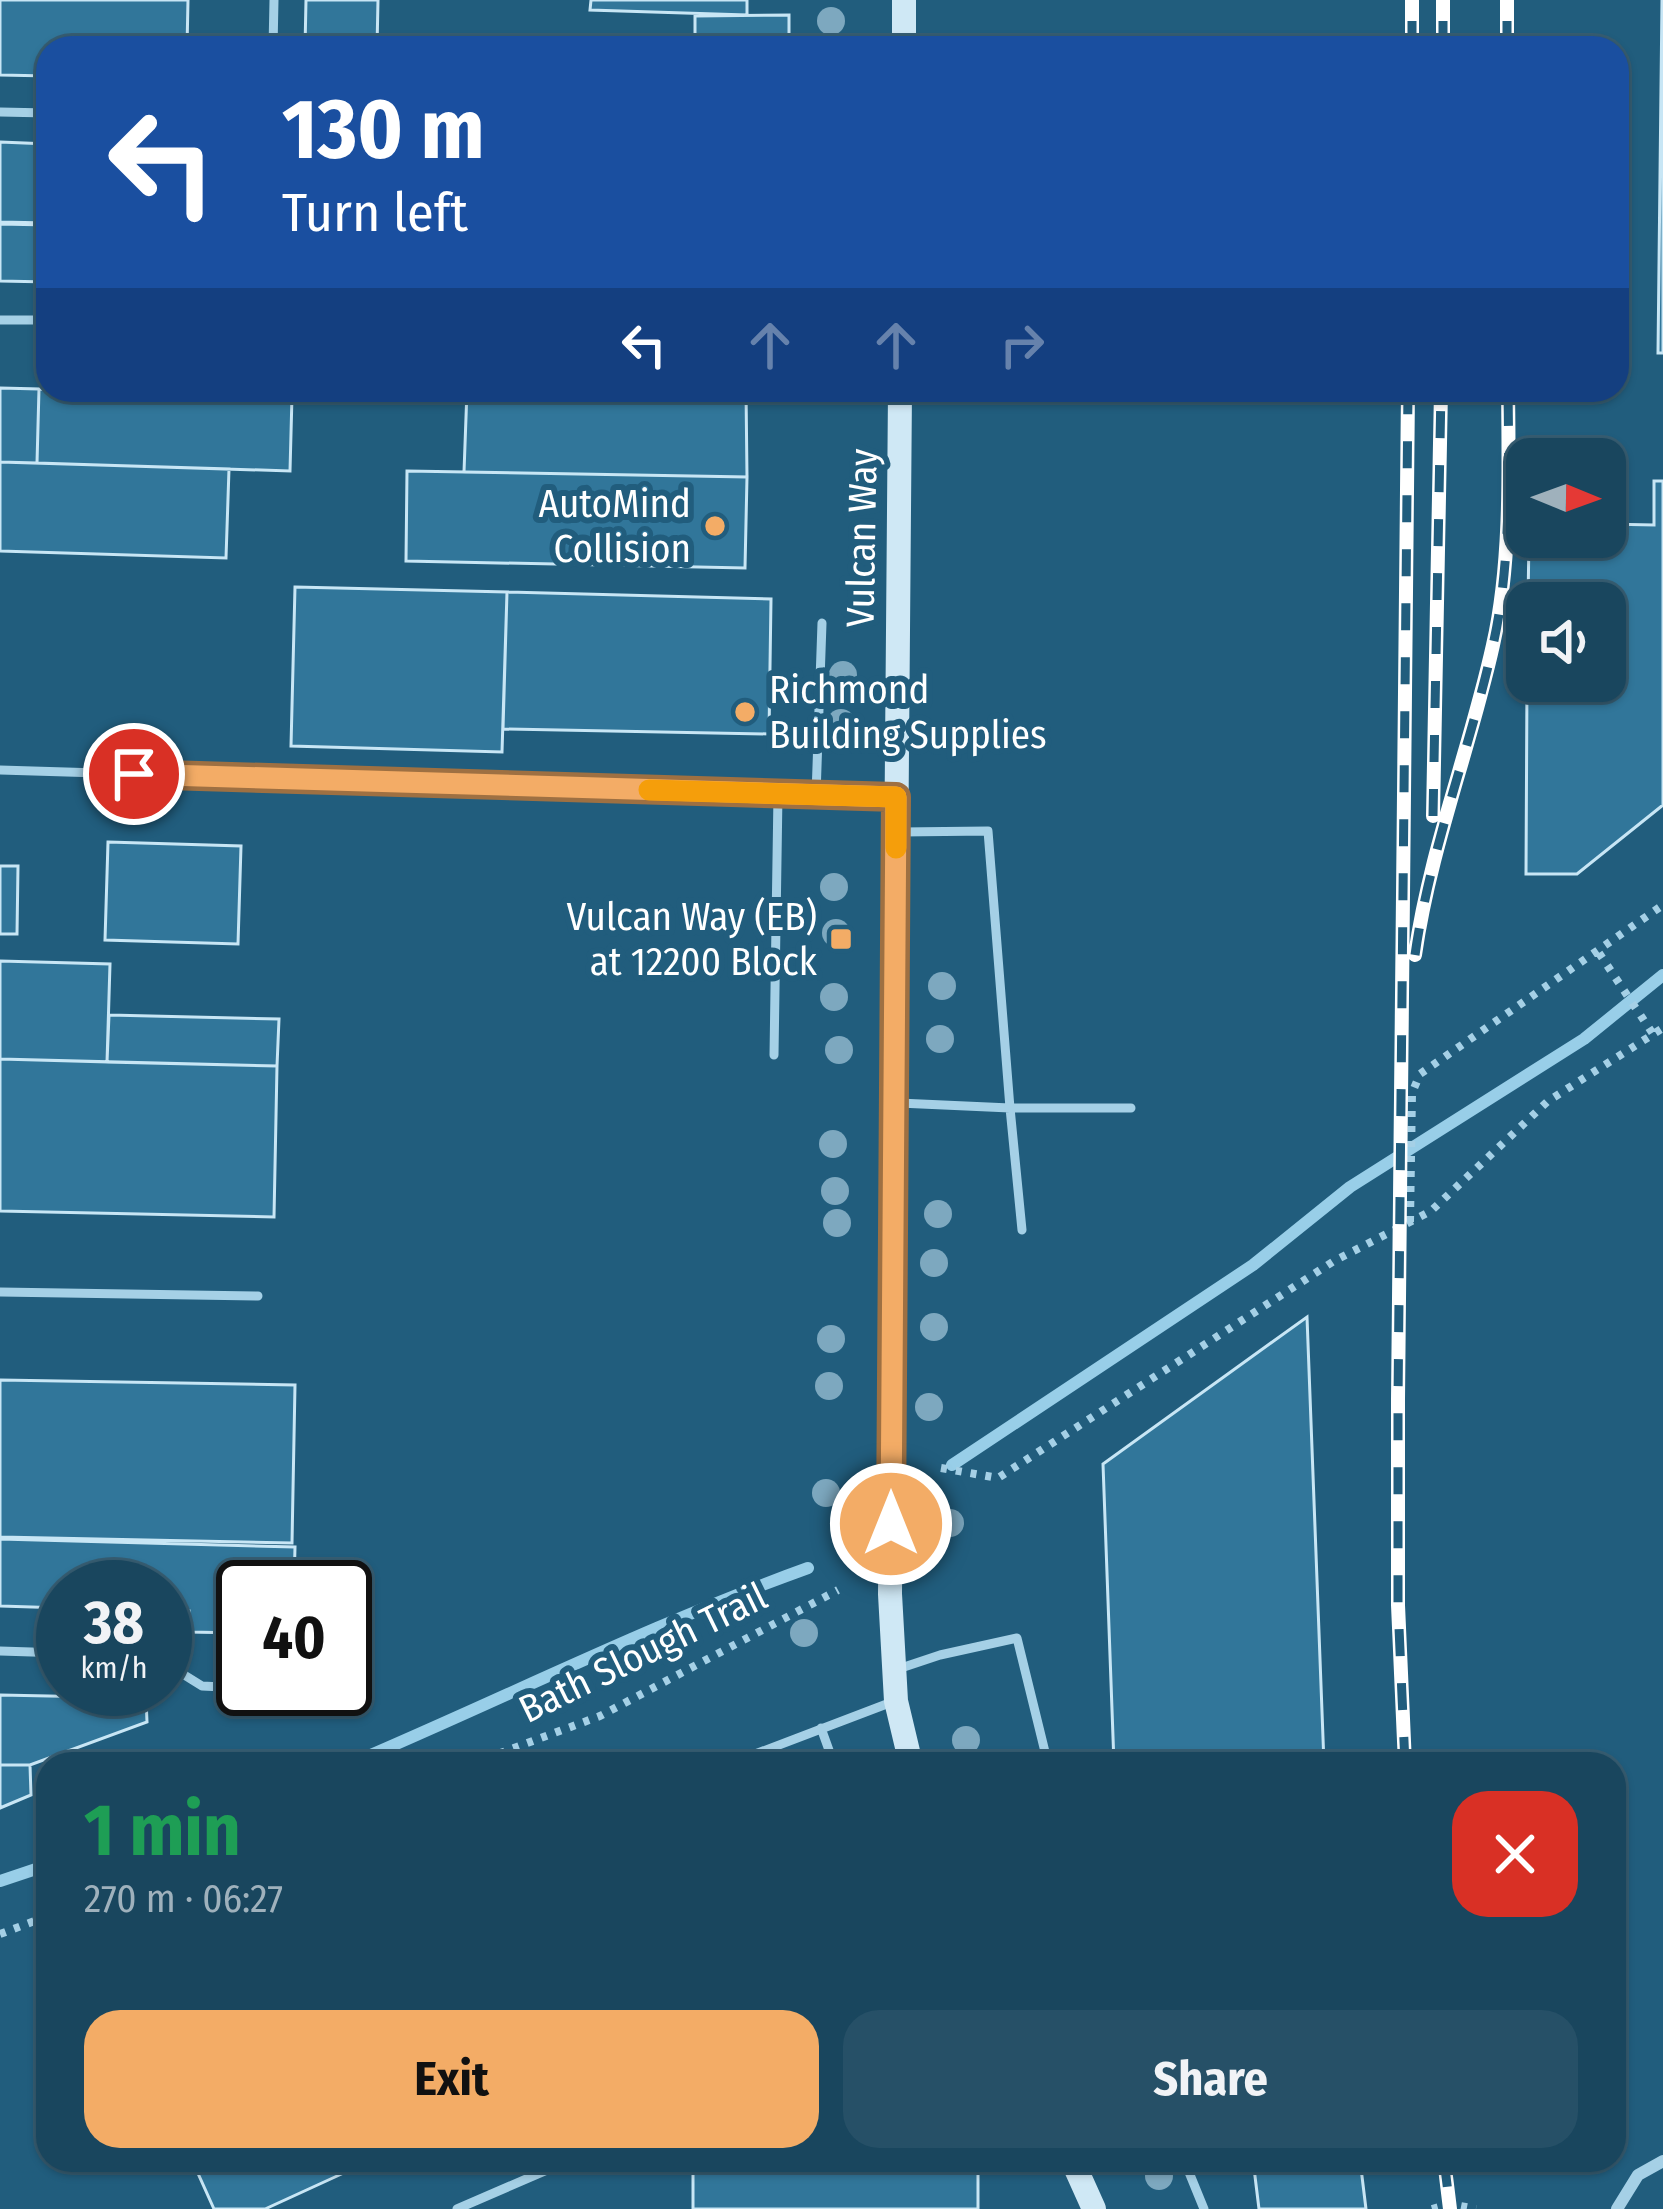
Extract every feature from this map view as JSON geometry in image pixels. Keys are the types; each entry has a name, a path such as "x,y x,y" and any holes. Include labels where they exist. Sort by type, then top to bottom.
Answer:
{"street":[{"path":"904,0 904,36"},
{"name":"Vulcan Way","path":"900,402 893,1670 908,1752"},
{"path":"1617,2209 1638,2175 1663,2162"},
{"path":"1077,2172 1094,2209"}],"lane":[{"path":"273,36 274,0"},
{"path":"0,112 36,113"},
{"path":"0,320 36,320"},
{"path":"816,795 822,623"},
{"path":"0,770 896,797"},
{"path":"773,1055 778,794"},
{"path":"896,832 988,831 1022,1230"},
{"path":"893,1103 1131,1108"},
{"path":"0,1292 258,1296"},
{"path":"893,1670 1017,1638 1045,1752"},
{"path":"0,1651 36,1652"},
{"path":"760,1752 896,1701"},
{"path":"821,1728 830,1752"},
{"path":"458,2209 543,2172"},
{"path":"1189,2172 1204,2209"}],"path":[{"path":"1410,1217 1412,1093 1420,1074 1663,905"},
{"path":"1599,952 1653,1034"},
{"path":"941,1468 998,1478 1334,1262 1410,1217 1431,1211 1548,1101 1663,1028"},
{"name":"Bath Slough Trail","path":"503,1752 600,1716 838,1590"},
{"path":"0,1934 36,1920"},
{"path":"1432,2209 1450,2204 1476,2209"}],"building":[{"path":"0,0 188,0 187,36 36,36 36,76 0,75"},
{"path":"306,0 378,0 377,36 305,36"},
{"path":"591,0 747,0 747,15 590,10"},
{"path":"1662,0 1663,353 1658,353"},
{"path":"789,15 789,36 695,36 695,16"},
{"path":"0,142 36,144 36,223 0,222"},
{"path":"0,224 36,225 36,282 0,281"},
{"path":"0,388 36,389 37,463 0,462"},
{"path":"39,402 292,402 290,471 37,463"},
{"path":"467,402 746,402 747,477 464,472"},
{"path":"0,462 229,469 226,558 0,551"},
{"path":"407,471 747,477 745,568 406,561"},
{"path":"1654,481 1663,481 1663,805 1577,874 1526,874 1527,702 1626,702 1626,582 1528,582 1529,558 1626,558 1626,524 1654,525"},
{"path":"295,587 507,592 502,752 291,746"},
{"path":"507,592 771,599 769,734 503,729"},
{"path":"108,842 241,846 238,944 105,940"},
{"path":"0,866 18,866 17,934 0,934"},
{"path":"0,961 110,964 107,1062 0,1059"},
{"path":"109,1015 279,1019 277,1066 107,1062"},
{"path":"0,1059 277,1066 274,1217 0,1211"},
{"path":"1307,1317 1324,1752 1114,1752 1103,1464"},
{"path":"0,1380 295,1385 292,1543 0,1537"},
{"path":"0,1539 295,1547 295,1560 216,1560 216,1633 192,1632 192,1560 36,1560 36,1607 0,1606"},
{"path":"0,1695 36,1696 36,1716 147,1716 147,1722 65,1752 36,1752 36,1763 0,1765"},
{"path":"0,1765 30,1765 31,1795 0,1808"},
{"path":"197,2172 346,2172 265,2209 214,2209"},
{"path":"693,2172 978,2172 978,2209 693,2209"},
{"path":"1254,2172 1361,2172 1366,2209 1259,2209"}],"waterway":[{"path":"952,1465 1253,1265 1350,1187 1584,1039 1663,975"},
{"path":"377,1752 635,1637 808,1568"},
{"path":"0,1881 36,1869"}],"railway":[{"path":"1412,0 1412,36"},
{"path":"1443,0 1443,36"},
{"path":"1507,0 1507,36"},
{"path":"1404,1752 1398,1605 1398,1400 1408,402"},
{"path":"1433,816 1441,402"},
{"path":"1415,955 1430,876 1499,615 1508,518 1508,402"},
{"path":"1445,2172 1450,2209"}],"slow traffic":[{"path":"649,790 896,797 896,848"}],"place":[{"name":"AutoMind Collision","path":"715,526"},
{"name":"Richmond Building Supplies","path":"745,712"},
{"name":"Vulcan Way (EB) at 12200 Block","path":"841,939"}],"route":[{"path":"134,774 896,797 891,1524"}]}
